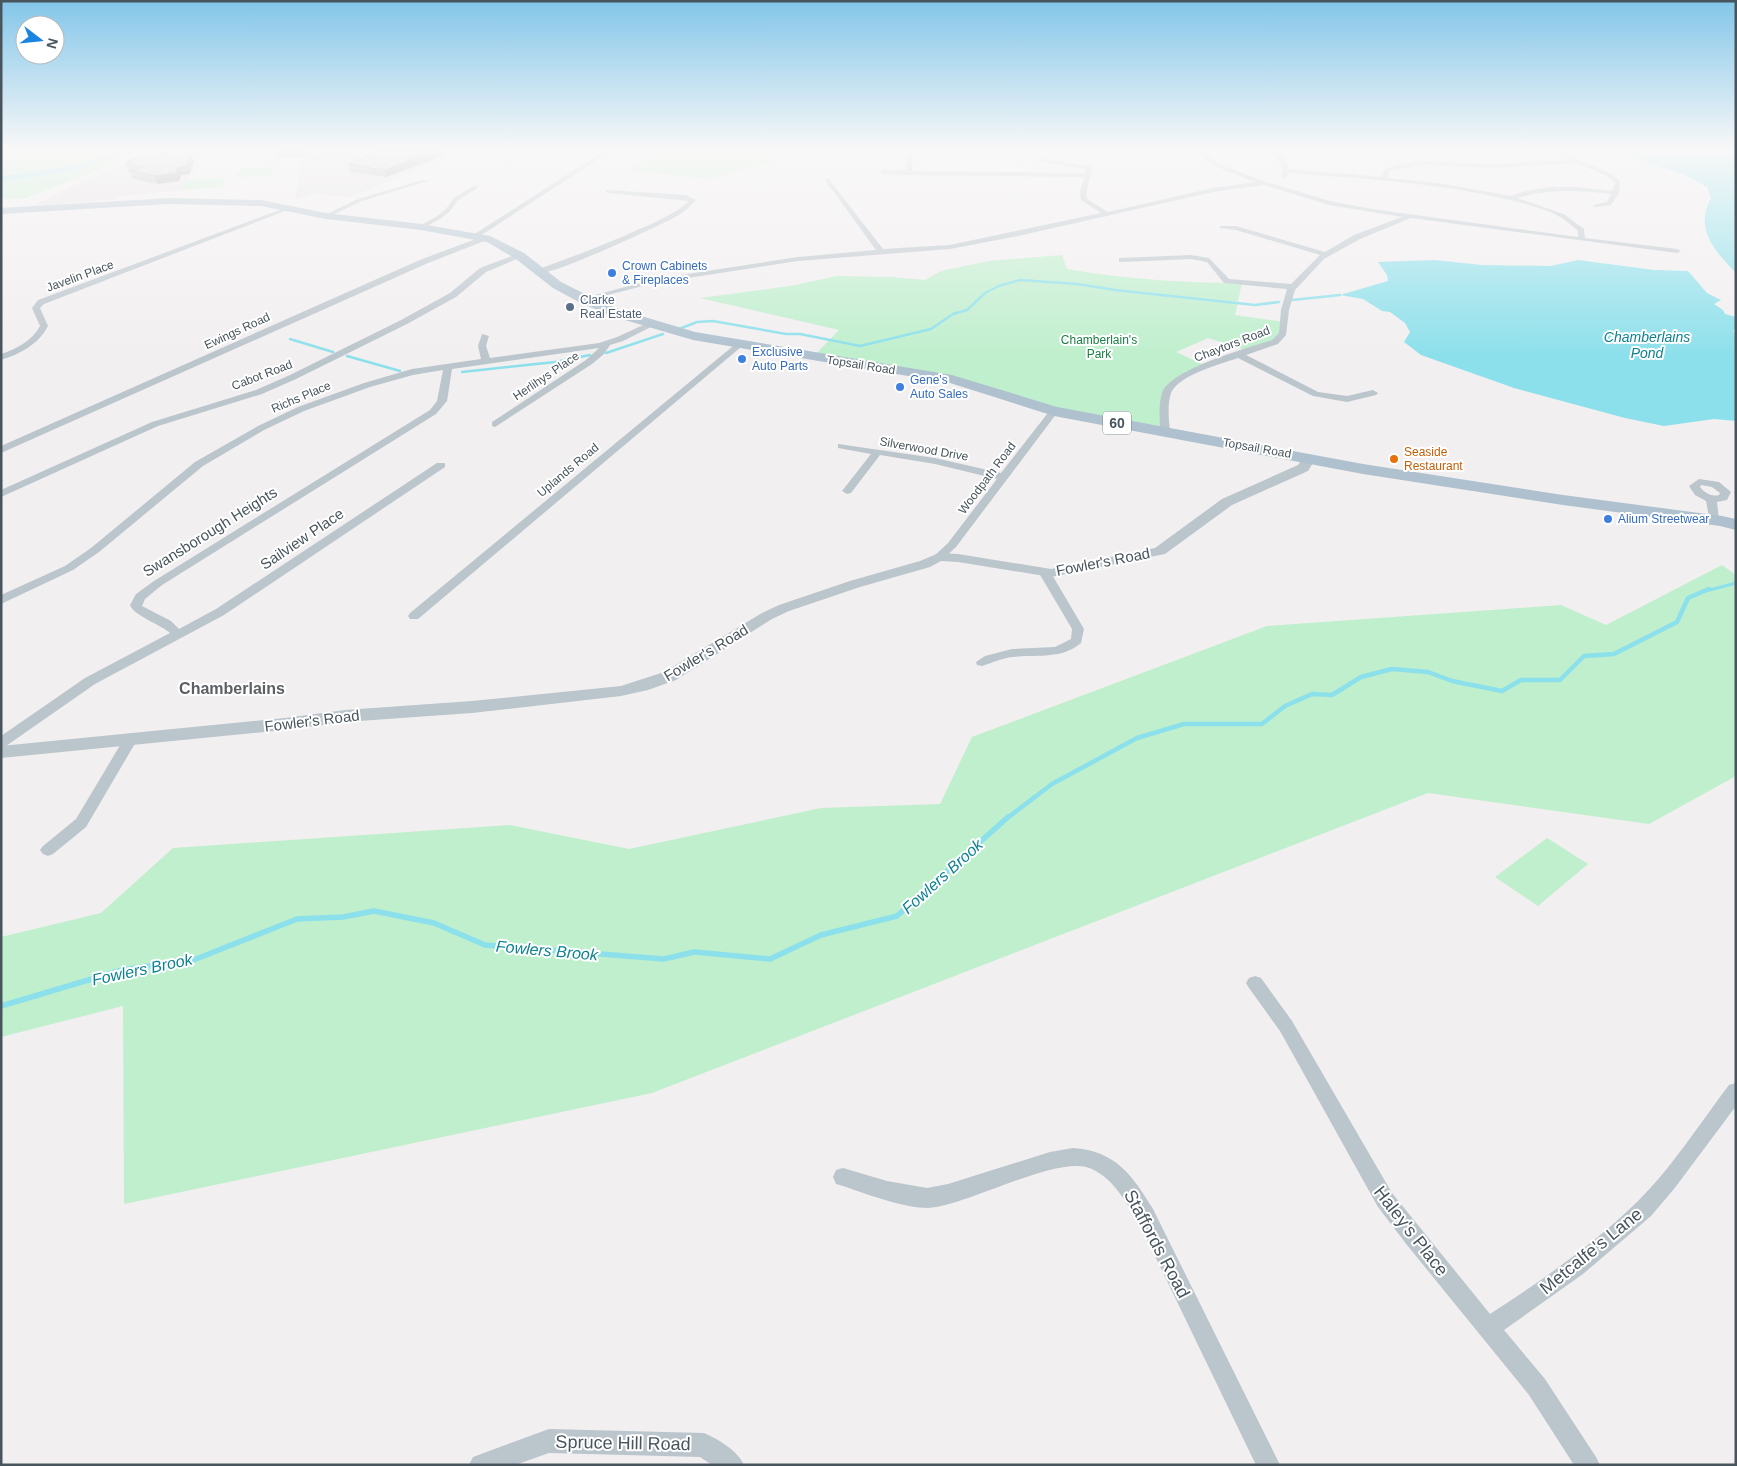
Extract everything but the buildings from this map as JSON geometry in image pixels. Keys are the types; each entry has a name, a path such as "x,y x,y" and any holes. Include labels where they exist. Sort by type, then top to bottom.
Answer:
{"main road":[{"name":"Topsail Road","path":"355,219 421,227 479,237 507,247 557,285 584,299 616,313 655,323 693,336 738,345 952,379 1054,411 1363,469 1554,499 1714,520 1736,525"}],"street":[{"name":"Javelin Place","path":"1,358 23,348 42,331 44,326 36,308 41,302 257,219"},
{"path":"421,227 435,219"},
{"name":"Ewings Road","path":"1,450 479,237 505,219"},
{"path":"539,272 620,241 665,219"},
{"path":"857,219 881,252"},
{"path":"584,299 655,281 684,276 835,255 958,246 1082,219"},
{"name":"Chaytors Road","path":"1165,432 1164,410 1167,392 1182,377 1238,354 1275,342 1283,332 1285,310 1293,287 1326,254 1357,238 1405,219"},
{"path":"1433,219 1677,251"},
{"path":"1570,219 1582,230 1581,240"},
{"path":"1222,227 1236,228 1326,254"},
{"name":"Cabot Road","path":"1,494 150,426 259,392 293,378 453,295 483,270 520,256"},
{"path":"1122,260 1191,257 1209,260 1227,281 1293,287"},
{"name":"Richs Place","path":"1,600 76,564 199,464 261,428 308,406 354,389 401,375 486,360 606,344 655,323"},
{"path":"485,336 482,346 486,360"},
{"name":"Herlihys Place","path":"495,424 589,362 601,352 606,344"},
{"name":"Uplands Road","path":"414,616 738,345"},
{"path":"1238,354 1316,394 1348,399 1373,393"},
{"name":"Swansborough Heights","path":"178,634 167,624 138,608 136,605 140,597 166,578 433,412 442,401 448,366"},
{"name":"Woodpath Road","path":"939,557 952,545 1054,411"},
{"name":"Silverwood Drive","path":"840,446 935,461 1004,477"},
{"path":"847,491 877,453"},
{"name":"Fowler's Road","path":"1,752 358,715 514,703 632,689 657,682 678,672 766,616 784,608 855,584 925,564 939,557 958,558 1045,573 1066,571 1164,550 1222,505 1303,468 1310,458"},
{"name":"Sailview Place","path":"178,634 220,612 441,465"},
{"path":"1712,500 1714,520"},
{"path":"982,662 1010,654 1063,649 1077,640 1078,629 1045,573"},
{"path":"1,743 90,682 178,634"},
{"path":"48,850 81,823 130,740"},
{"name":"Haley's Place","path":"1255,983 1286,1026 1380,1193 1414,1238 1537,1387 1588,1465"},
{"name":"Metcalfe's Lane","path":"1489,1327 1576,1266 1624,1228 1644,1209 1667,1182 1736,1091"},
{"name":"Staffords Road","path":"844,1177 886,1191 927,1198 943,1195 1062,1158 1085,1158 1108,1167 1127,1186 1146,1216 1268,1465"},
{"name":"Spruce Hill Road","path":"482,1465 549,1441 704,1444 732,1465"}],"green space":[{"name":"Chamberlain's Park","path":"1062,255 1067,269 1154,280 1242,283 1235,315 1285,322 1275,342 1249,351 1208,338 1176,352 1206,366 1182,377 1167,392 1165,432 1054,411 952,379 813,357 839,330 700,298 790,286 837,276 925,280 941,271 988,261"},
{"path":"1722,565 1736,575 1736,776 1649,824 1428,793 652,1093 124,1204 123,1006 1,1037 1,937 101,913 173,848 510,825 629,849 821,808 940,804 972,737 1267,626 1561,605 1606,625"},
{"path":"1547,838 1588,864 1538,906 1495,877"}],"water":[{"path":"1736,219 1736,273 1714,248 1706,230 1705,220"},
{"name":"Chamberlains Pond","path":"1435,260 1482,265 1551,266 1578,260 1654,270 1688,271 1707,293 1721,300 1714,304 1723,310 1725,314 1736,317 1736,330 1733,331 1736,334 1736,421 1714,419 1664,426 1625,418 1514,388 1421,355 1404,342 1410,332 1405,323 1390,312 1382,311 1363,299 1340,295 1388,281 1387,275 1378,262"}],"waterway":[{"path":"679,329 697,322 713,321 786,334 800,334 860,346 931,329 953,314 967,310 985,293 999,286 1020,280 1077,284 1115,290 1255,305 1279,302"},
{"path":"1292,300 1340,295"},
{"path":"606,353 663,334"},
{"path":"290,339 333,352"},
{"path":"462,372 555,362 590,355"},
{"path":"347,356 400,371"},
{"name":"Fowlers Brook","path":"1706,591 1736,583"},
{"name":"Fowlers Brook","path":"1006,819 1052,784 1137,738 1184,724 1262,724 1285,706 1312,694 1332,695 1361,677 1392,669 1428,672 1452,681 1502,691 1521,680 1560,680 1584,656 1614,654 1677,622 1688,598 1709,589"},
{"name":"Fowlers Brook","path":"1,1006 122,970 196,959 297,919 343,917 374,911 434,923 485,945 664,959 694,952 770,959 821,935 897,916 1008,817"}],"place":[{"name":"Crown Cabinets & Fireplaces","path":"612,273"},
{"name":"Clarke Real Estate","path":"570,307"},
{"name":"Exclusive Auto Parts","path":"742,359"},
{"name":"Gene's Auto Sales","path":"900,387"},
{"name":"Seaside Restaurant","path":"1394,459"},
{"name":"Alium Streetwear","path":"1608,519"}],"district":[{"name":"Chamberlains","path":"232,688"}]}
